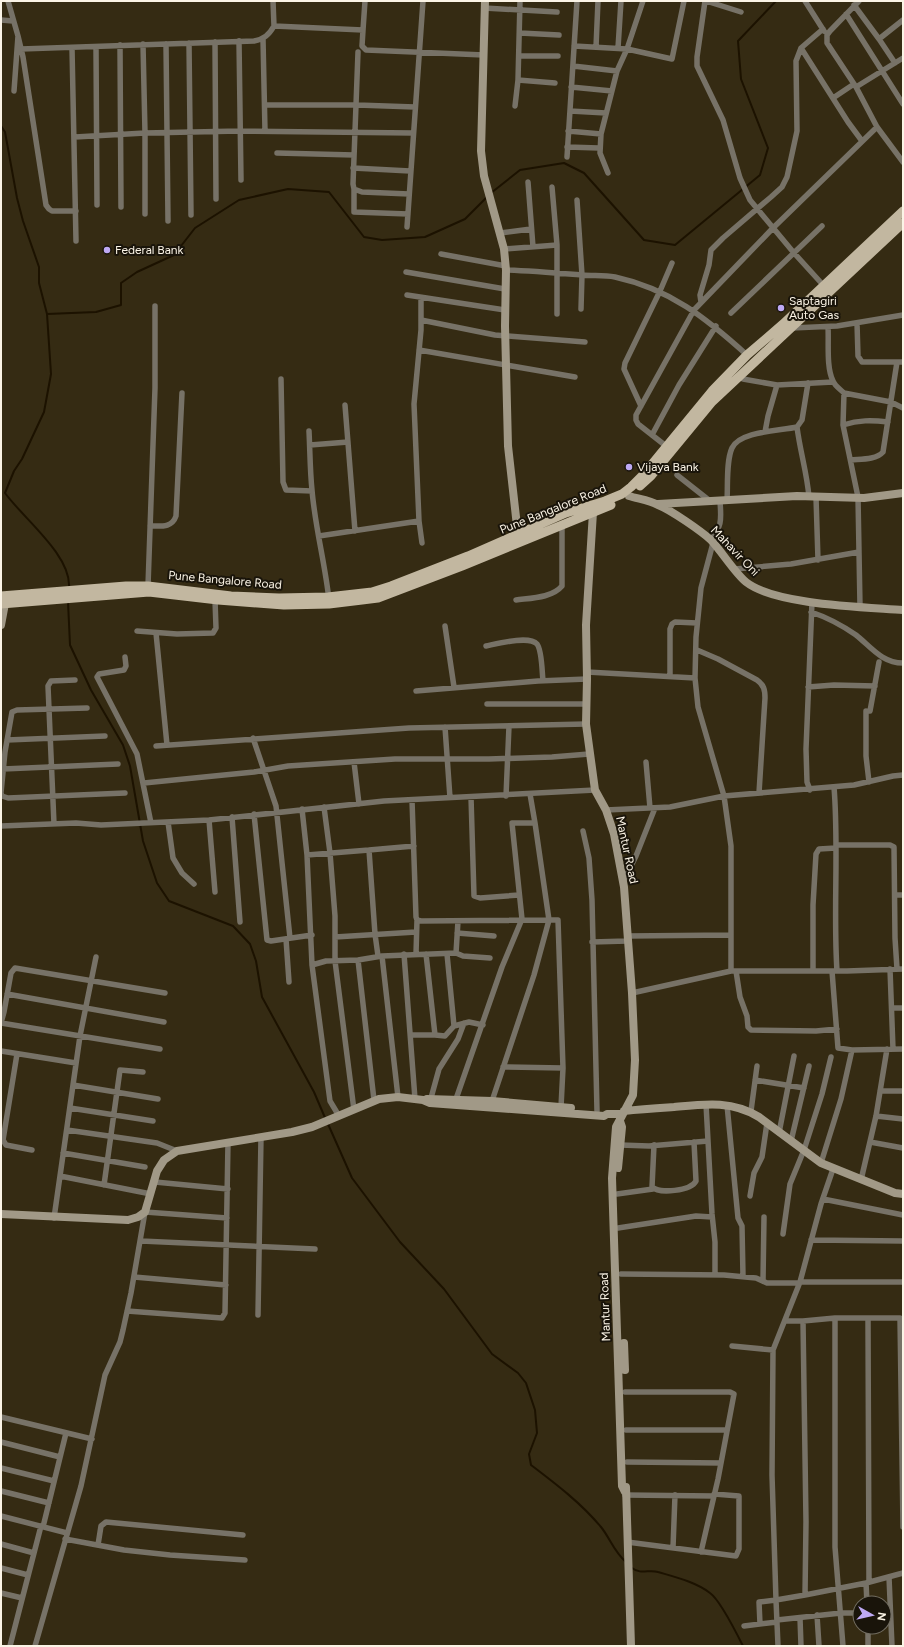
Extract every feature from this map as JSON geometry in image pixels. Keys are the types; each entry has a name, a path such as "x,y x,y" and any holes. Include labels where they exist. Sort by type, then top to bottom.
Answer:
{"main road":[{"name":"Pune Bangalore Road","path":"56,595 79,589 148,586 200,595 215,600 329,601 378,598 433,573 519,538 562,524 629,496 651,476 666,446 712,391 747,354 824,286 903,211"},
{"name":"Pune Bangalore Road","path":"519,538 566,514 622,494 631,487 658,461 737,377 902,228"},
{"name":"Pune Bangalore Road","path":"56,595 84,598 149,592 231,596 260,600"},
{"path":"3,600 56,595"}],"street":[{"path":"8,1 21,49 46,205 52,211 76,210"},
{"path":"21,49 254,41 263,39 270,33 274,26 273,1"},
{"path":"365,1 362,46 366,50 484,55"},
{"path":"407,227 418,52 423,1"},
{"path":"515,106 518,80 520,1"},
{"path":"567,157 576,1"},
{"path":"596,47 598,1"},
{"path":"618,48 621,1"},
{"path":"608,173 599,148 601,134 617,71 627,49 643,1"},
{"path":"574,46 627,49 672,59 684,1"},
{"path":"741,12 705,1 697,66 722,120 740,178 750,200 757,210 824,286"},
{"path":"805,1 827,35 827,43 855,86 877,127 903,162"},
{"path":"827,35 859,1"},
{"path":"519,538 508,446 504,310 506,268 504,249 484,176 481,151 485,4 557,12"},
{"path":"854,5 895,63"},
{"path":"846,14 903,104"},
{"path":"1,20 14,20"},
{"path":"879,39 903,20"},
{"path":"274,26 363,30"},
{"path":"701,302 700,295 709,265 711,250 782,186 787,177 797,131 795,76 796,61 801,48 823,29"},
{"path":"520,33 560,35"},
{"path":"14,91 18,36"},
{"path":"263,39 265,131"},
{"path":"239,41 241,180"},
{"path":"215,42 216,200"},
{"path":"189,43 191,215"},
{"path":"143,44 145,214"},
{"path":"166,44 168,221"},
{"path":"120,45 120,207"},
{"path":"96,47 97,206"},
{"path":"72,48 76,240"},
{"path":"801,48 848,122 862,141"},
{"path":"358,52 353,184 354,212 408,214"},
{"path":"519,56 558,56"},
{"path":"833,98 903,58"},
{"path":"573,66 617,71"},
{"path":"518,80 555,83"},
{"path":"571,87 612,91"},
{"path":"265,105 357,105 415,107"},
{"path":"570,111 606,113"},
{"path":"666,446 638,424 636,415 694,310 773,228 877,127"},
{"path":"75,137 167,132 191,133 240,131 413,133"},
{"path":"568,131 601,134"},
{"path":"567,147 599,148"},
{"path":"277,153 354,155"},
{"path":"354,168 410,171"},
{"path":"528,182 532,247"},
{"path":"552,187 557,245 557,314"},
{"path":"354,188 362,192 409,194"},
{"path":"577,200 582,275 581,309"},
{"path":"731,313 822,226"},
{"path":"500,233 531,229"},
{"path":"504,249 557,245"},
{"path":"441,254 506,268 614,277 660,291 694,310 716,326 747,354"},
{"path":"641,406 624,369 625,364 672,263"},
{"path":"406,272 505,289"},
{"path":"407,295 504,310"},
{"path":"421,298 420,350 414,404 422,543"},
{"path":"148,586 155,388 155,306"},
{"path":"790,328 828,327 903,315"},
{"path":"421,320 505,337 585,342"},
{"path":"851,460 874,457 883,452 891,402 900,362 862,362 858,356 857,323"},
{"path":"652,435 678,385 716,326"},
{"path":"828,327 830,373 833,382 844,392 891,402 903,408"},
{"path":"420,350 506,366 575,376"},
{"path":"737,377 777,384 833,382"},
{"path":"281,379 282,482 286,490 312,491"},
{"path":"808,383 803,416 797,427 799,446 812,497 818,560"},
{"path":"765,432 777,384"},
{"path":"844,392 843,426 858,498 860,606"},
{"path":"150,526 170,525 174,522 176,516 182,393"},
{"path":"345,405 355,531"},
{"path":"843,426 857,421 868,420 888,422"},
{"path":"797,427 765,432 741,439 735,443 731,449 720,526 712,542 701,588 697,623 695,678 698,707 724,796 731,846 731,935 734,971 740,997 747,1016 748,1027 751,1030 816,1031 836,1029"},
{"path":"309,432 312,491 329,601"},
{"path":"310,445 348,442"},
{"path":"677,475 710,501"},
{"path":"658,504 812,497 858,498 903,493"},
{"name":"Mahavir Oni","path":"629,496 658,504 712,542 745,582 764,592 812,602 903,610"},
{"name":"Mantur Road","path":"593,512 586,626 586,724 595,790 606,810 614,834 623,882 632,993 635,1060 633,1095 616,1127 612,1184 622,1486 625,1494"},
{"path":"319,536 420,521"},
{"path":"516,600 549,595 562,586 562,524"},
{"path":"735,569 791,564 859,552"},
{"path":"1,625 3,600"},
{"path":"138,631 156,633 213,634 216,628 215,600"},
{"path":"810,790 807,782 806,749 812,602"},
{"path":"811,612 826,618 855,635 881,657 889,661 903,663"},
{"path":"670,676 670,641 672,624 675,622 697,623"},
{"path":"446,626 454,687"},
{"path":"156,633 167,745"},
{"path":"486,646 515,640 532,641 537,644 540,650 543,681"},
{"path":"697,650 718,659 762,684 765,691 765,698 759,793"},
{"path":"125,657 126,666 124,670 99,674 96,677 138,754 144,783 148,823"},
{"path":"869,782 866,756 868,711 875,686 879,662"},
{"path":"416,691 543,681 587,675 670,676 695,678"},
{"path":"54,824 49,683 54,681 75,680"},
{"path":"808,687 834,685 875,686"},
{"path":"487,704 587,704"},
{"path":"87,708 18,710 12,712 3,769 2,796 8,798 125,793"},
{"path":"156,746 401,728 586,724"},
{"path":"506,796 509,726"},
{"path":"445,727 450,798"},
{"path":"7,740 105,736"},
{"path":"253,738 276,812 288,938 289,982"},
{"path":"144,783 288,766 395,759 552,757 589,754"},
{"path":"354,762 359,804"},
{"path":"623,882 639,849 652,808 646,762"},
{"path":"3,769 118,764"},
{"path":"606,810 670,807 724,796 810,790 903,776"},
{"path":"834,787 836,814 834,971 838,1048 852,1050 903,1049"},
{"path":"1,826 148,823 209,820 359,804 595,790"},
{"path":"492,1101 534,975 549,920 530,794"},
{"path":"471,797 474,896 480,898 519,895"},
{"path":"412,800 417,920 416,954"},
{"path":"324,807 330,853 335,961 354,1110"},
{"path":"302,809 307,855 312,935 312,965 329,1095 338,1117"},
{"path":"254,814 266,938 269,940 312,935"},
{"path":"232,817 240,922"},
{"path":"209,820 215,892"},
{"path":"168,822 173,858 182,873 194,884"},
{"path":"456,1099 502,967 522,919 512,823 535,823"},
{"path":"583,830 589,858 597,1111"},
{"path":"307,855 414,846"},
{"path":"632,993 734,971 812,971 834,971 900,969 895,938 894,850 892,846 836,846 819,849 816,854 813,905 812,971"},
{"path":"369,850 375,934 380,956 398,1097"},
{"path":"895,895 903,895"},
{"path":"417,920 558,920 563,1068 561,1107"},
{"path":"456,953 458,920"},
{"path":"335,937 416,932"},
{"path":"457,933 494,936"},
{"path":"592,942 627,939 731,935"},
{"path":"312,965 326,961 358,960 404,954 456,953 463,956 490,958"},
{"path":"404,954 411,1035 423,1099 430,1104 604,1116 607,1114 622,1115 706,1104 727,1104 751,1112 821,1163 895,1193 903,1194"},
{"path":"426,954 435,1035"},
{"path":"447,954 454,1026"},
{"path":"54,1218 80,1036 96,957"},
{"path":"358,960 374,1100"},
{"path":"160,1049 1,1024 2,1012 11,973 14,968 165,993"},
{"path":"890,969 893,1049"},
{"path":"7,994 164,1022"},
{"path":"892,1008 903,1008"},
{"path":"411,1035 445,1036 454,1026 464,1023 469,1022 483,1025"},
{"path":"423,1099 439,1068 458,1039 464,1023"},
{"path":"861,1180 876,1116 887,1049"},
{"path":"821,1163 841,1099 852,1050"},
{"path":"1,1051 76,1063"},
{"path":"17,1054 3,1140 6,1145 32,1150"},
{"path":"779,1132 794,1056"},
{"path":"783,1234 790,1184 804,1150 822,1094 831,1057"},
{"path":"751,1112 757,1066"},
{"path":"791,1141 809,1066"},
{"path":"503,1067 563,1068"},
{"path":"104,1185 120,1070 143,1072"},
{"path":"755,1080 804,1088"},
{"path":"73,1085 158,1099"},
{"path":"880,1091 903,1091"},
{"path":"35,1646 64,1539 81,1486 105,1375 120,1342 128,1311 145,1212 158,1171 164,1160 177,1151 292,1132 338,1117 374,1100 398,1097 492,1101 604,1111 607,1114"},
{"path":"706,1104 712,1217 715,1234 715,1275"},
{"path":"727,1104 738,1218 742,1226 743,1276"},
{"path":"70,1108 153,1121"},
{"name":"Mantur Road","path":"622,1115 617,1194 625,1392 625,1494 631,1646"},
{"path":"876,1116 903,1119"},
{"path":"750,1196 754,1173 762,1157 767,1123"},
{"path":"66,1130 156,1143 177,1151"},
{"path":"258,1314 261,1137"},
{"path":"620,1145 654,1145 708,1141"},
{"path":"128,1311 222,1318 225,1313 228,1142"},
{"path":"617,1194 653,1189 686,1189 695,1184 694,1142"},
{"path":"870,1142 903,1148"},
{"path":"653,1189 654,1145"},
{"path":"63,1153 145,1167"},
{"path":"778,1646 772,1475 773,1350 785,1322 799,1282 833,1169"},
{"path":"60,1176 151,1194"},
{"path":"155,1182 228,1189"},
{"path":"823,1199 903,1215"},
{"path":"1,1214 54,1218 128,1220 138,1217 145,1212 227,1218"},
{"path":"618,1228 696,1216 712,1217"},
{"path":"763,1281 764,1217"},
{"path":"811,1240 903,1241"},
{"path":"141,1242 315,1249"},
{"path":"620,1274 743,1276 756,1278 767,1283 903,1282"},
{"path":"134,1277 226,1285"},
{"path":"785,1322 835,1318 902,1318 903,1527"},
{"path":"835,1318 835,1547 840,1589 843,1646"},
{"path":"867,1595 868,1318"},
{"path":"803,1321 806,1522 805,1595"},
{"path":"732,1346 773,1350"},
{"path":"625,1392 732,1392 734,1396 701,1552"},
{"path":"1,1417 92,1439"},
{"path":"626,1430 727,1430"},
{"path":"10,1646 34,1553 49,1503 66,1433"},
{"path":"1,1442 60,1457"},
{"path":"626,1462 721,1463"},
{"path":"1,1468 54,1481"},
{"path":"1,1491 49,1503"},
{"path":"625,1494 739,1496 739,1552 736,1556 627,1542"},
{"path":"673,1548 675,1495"},
{"path":"1,1516 66,1533"},
{"path":"98,1545 101,1526 106,1522 243,1535"},
{"path":"64,1539 170,1555 245,1560"},
{"path":"1,1544 34,1553"},
{"path":"1,1568 28,1575"},
{"path":"760,1624 759,1602 840,1589 903,1573"},
{"path":"889,1577 890,1595"},
{"path":"1,1592 22,1598"},
{"path":"744,1626 841,1613 852,1613"},
{"path":"817,1616 819,1646"},
{"path":"800,1618 801,1646"},
{"path":"868,1635 868,1646"},
{"path":"891,1635 892,1646"}],"waterway":[{"path":"491,193 520,170 564,163 584,173 644,240 675,245 760,175 768,148 741,79 738,41 776,1"},
{"path":"1,126 5,132 17,198 23,221 39,267 39,283 47,314 96,312 121,305 121,283 137,272 174,255 195,228 239,200 288,189 329,192 364,237 382,240 425,237 465,219 487,197"},
{"path":"47,314 51,374 44,412 22,459 14,471 5,493 54,550 68,575 69,587"},
{"path":"68,602 70,645 91,690 123,745 130,766 143,841 157,883 169,901 233,926 250,944 256,961 262,997 314,1092 326,1120"},
{"path":"328,1124 352,1178 400,1242 444,1289 492,1354 518,1373 526,1383 535,1410 537,1433 529,1454 531,1465 585,1510 601,1527 618,1554 626,1562"},
{"path":"632,1568 642,1572 655,1571 678,1578 692,1583 710,1593 719,1603 743,1646"}],"place":[{"name":"Federal Bank","path":"107,250"},
{"name":"Saptagiri Auto Gas","path":"781,308"},
{"name":"Vijaya Bank","path":"629,467"}]}
